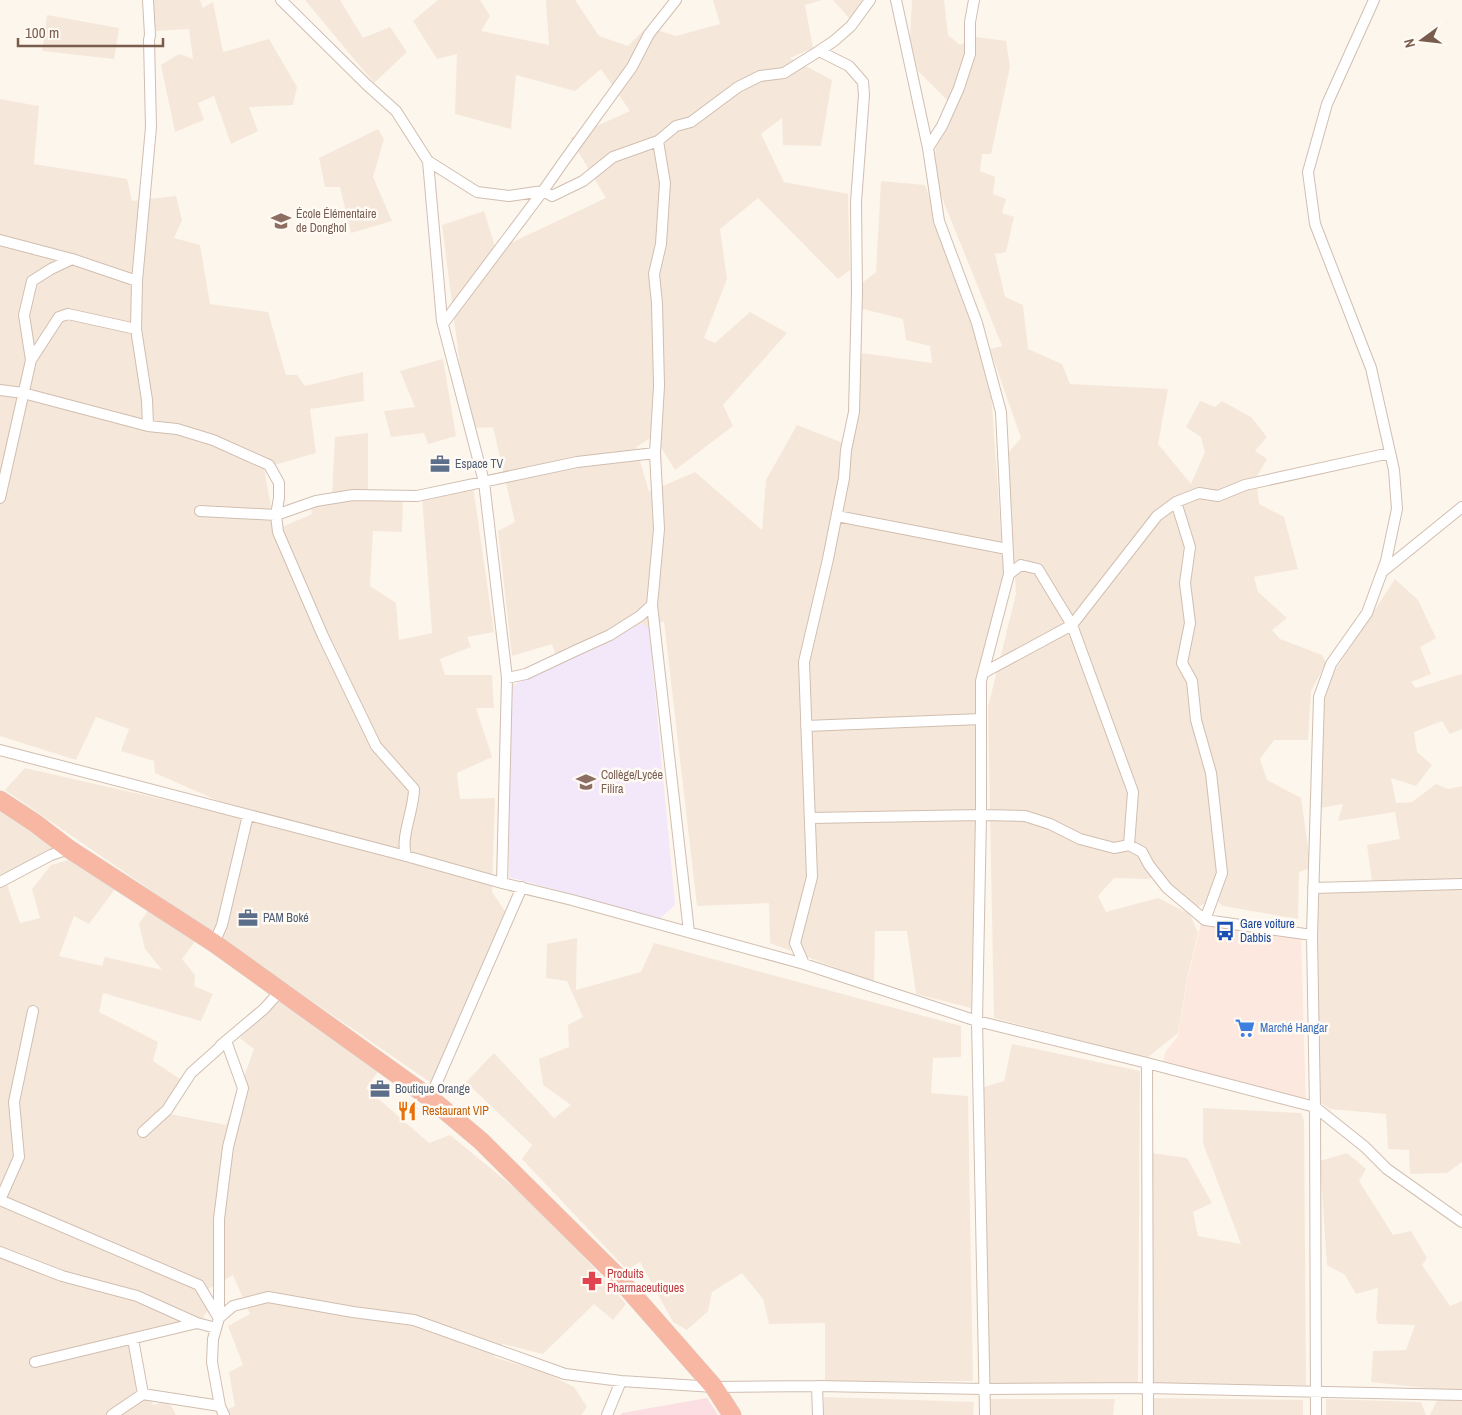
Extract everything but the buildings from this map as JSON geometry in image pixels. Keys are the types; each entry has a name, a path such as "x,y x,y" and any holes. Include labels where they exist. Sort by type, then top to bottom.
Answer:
{"highway":[{"path":"0,800 35,823 69,849 214,943 430,1098 481,1141 615,1274 714,1387 732,1415"}],"street":[{"path":"148,0 150,127 137,281 136,329 147,400 148,426"},
{"path":"281,0 396,111 428,161 477,192 509,196 543,192 552,196 583,181 612,157 658,141 676,126 691,122 738,87 760,76 784,72 834,42 851,26 870,0"},
{"path":"443,324 543,192 632,67 649,34 676,0"},
{"path":"896,0 928,148 939,221 978,323 1001,412 1009,574 981,681 981,815 977,1021 985,1415"},
{"path":"928,148 942,126 959,88 970,54 970,22 974,0"},
{"path":"1316,1415 1316,1107 1312,935 1319,697 1331,664 1367,613 1386,561 1397,509 1394,470 1371,368 1315,224 1308,172 1327,104 1373,1"},
{"path":"804,964 795,943 812,878 804,662 837,516 844,478 846,450 854,412 857,292 856,202 864,95 862,82 849,66 819,51"},
{"path":"658,141 665,183 661,244 654,274 660,386 656,452 659,529 652,605 688,932"},
{"path":"428,161 443,324 484,482 507,678 502,883"},
{"path":"0,240 72,259 137,281"},
{"path":"31,360 24,315 32,281 72,259"},
{"path":"0,498 31,360 59,317 68,314 136,329"},
{"path":"0,390 23,394 148,426 177,428 213,440 269,465 279,482 276,515 278,532 323,636 376,746 414,789 414,800 404,847 406,856"},
{"path":"200,511 276,515 316,501 353,495 417,496 577,462 656,452"},
{"path":"983,673 1072,624 1157,516 1176,502 1199,493 1218,496 1245,485 1390,453"},
{"path":"1176,502 1190,546 1185,584 1190,623 1182,663 1192,681 1196,720 1211,773 1222,873 1205,920"},
{"path":"1382,572 1462,507"},
{"path":"837,516 1007,549"},
{"path":"1009,574 1021,565 1038,568 1072,624 1133,792 1129,845"},
{"path":"507,678 526,674 610,635 640,616 652,605"},
{"path":"806,726 981,719"},
{"path":"0,750 406,856 804,964 977,1021 1316,1107 1365,1147 1387,1169 1462,1222"},
{"path":"214,943 222,925 248,815"},
{"path":"810,818 1025,816 1050,824 1080,839 1114,848 1129,845 1142,852 1149,866 1168,888 1205,920 1312,935"},
{"path":"0,882 44,859 69,849"},
{"path":"1313,888 1462,884"},
{"path":"430,1098 522,887"},
{"path":"143,1132 167,1110 191,1073 264,1009 281,990"},
{"path":"32,1011 14,1102 19,1156 0,1200 199,1285 217,1323"},
{"path":"143,1394 222,1410 212,1362 213,1339 217,1323 218,1219 228,1147 243,1088 226,1041"},
{"path":"1147,1063 1148,1415"},
{"path":"0,1252 62,1276 137,1296 197,1323"},
{"path":"35,1362 197,1323 217,1323 233,1306 268,1297 353,1312 414,1320 565,1374 621,1381 714,1387 1148,1388 1462,1396"},
{"path":"133,1339 143,1394"},
{"path":"607,1415 621,1381"},
{"path":"817,1386 818,1415"},
{"path":"112,1415 127,1411 143,1394"}],"shaded area":[{"path":"150,0 200,0 203,8 213,2 223,52 269,39 297,87 293,105 249,107 258,131 231,144 214,96 198,103 204,120 175,132 161,65 179,54 193,59 189,29 156,31"},
{"path":"305,0 340,0 363,38 390,27 407,52 374,83"},
{"path":"438,0 480,0 490,16 481,31 549,45 546,0 575,0 599,36 628,46 647,27 676,36 720,24 713,0 822,0 805,5 813,48 790,58 832,80 821,146 783,145 782,118 761,134 784,182 848,194 850,270 838,279 758,198 720,229 727,279 704,338 715,343 750,312 787,333 723,405 733,426 675,470 654,436 636,447 649,492 695,472 762,530 766,480 797,425 843,443 862,353 932,363 930,346 906,340 903,319 859,308 862,283 876,272 881,181 925,185 990,375 1004,579 980,676 971,1008 916,994 907,931 875,931 874,982 770,943 769,903 697,906 664,621 559,665 552,644 512,656 498,531 515,522 493,427 476,428 463,389 442,225 484,211 496,250 606,198 570,138 630,111 601,69 575,91 516,75 511,129 455,114 457,54 437,59 413,21"},
{"path":"833,0 862,0 850,19"},
{"path":"912,0 944,0 948,35 960,45 976,37 1006,41 1010,67 991,154 982,154 980,171 995,177 993,194 1006,199 1002,213 1014,217 1006,252 995,254 1005,297 1023,305 1028,349 1062,364 1070,384 1168,389 1158,444 1191,484 1205,452 1201,437 1186,427 1200,401 1215,407 1222,401 1251,417 1267,437 1255,451 1267,459 1256,478 1259,504 1284,517 1298,569 1254,577 1258,592 1287,618 1272,630 1280,639 1322,655 1326,663 1311,691 1308,740 1274,740 1260,759 1267,780 1301,798 1311,868 1299,872 1298,919 1223,906 1214,898 1198,907 1159,875 1148,879 1114,878 1098,896 1106,912 1158,898 1190,914 1198,933 1188,974 1178,1033 1147,1058 994,1018 988,707 1016,594 1008,453 1021,438 990,349 1002,346 938,188 935,151 949,102 918,71 910,40"},
{"path":"47,15 119,28 114,59 42,51"},
{"path":"0,99 39,106 34,164 127,179 132,201 176,196 182,220 174,238 200,245 210,304 268,312 286,375 297,375 305,386 363,372 364,401 310,409 316,453 264,468 275,530 312,514 310,503 332,496 335,437 368,433 368,492 403,497 402,532 373,531 370,586 396,603 399,640 432,633 422,496 473,486 494,632 467,637 471,647 440,659 445,675 492,675 494,708 476,708 492,757 457,773 460,799 495,798 492,892 507,914 440,1089 5,790 25,768 214,811 223,803 155,773 154,761 121,751 129,729 96,717 76,760 0,736"},
{"path":"378,129 384,139 373,177 392,221 351,233 340,187 325,187 319,158"},
{"path":"443,359 456,436 428,444 424,433 391,437 384,411 415,407 400,371"},
{"path":"1395,579 1418,600 1436,638 1420,647 1431,674 1411,682 1416,688 1462,674 1462,729 1450,734 1442,721 1414,732 1417,752 1432,765 1416,786 1391,778 1396,803 1412,802 1436,784 1448,789 1462,786 1462,1162 1447,1173 1410,1174 1409,1150 1388,1149 1386,1114 1330,1109 1319,1102 1313,999 1317,894 1373,888 1367,845 1400,839 1395,812 1338,821 1343,804 1320,808 1320,711 1326,684"},
{"name":"Collège/Lycée Filira","path":"642,623 649,628 675,905 659,919 509,877 509,687"},
{"path":"0,811 57,848 5,878 20,923 40,918 32,889 51,865 72,859 115,889 89,924 74,916 59,956 102,966 105,957 162,970 145,949 139,924 149,909 196,940 182,959 195,975 194,986 213,994 201,1021 103,993 99,1012 158,1042 153,1061 183,1081 170,1114 226,1125 254,1049 240,1038 280,996 380,1069 366,1088 429,1143 450,1135 544,1212 626,1304 613,1320 594,1304 543,1354 503,1344 494,1357 546,1373 574,1387 587,1407 581,1415 215,1415 235,1406 229,1372 243,1365 228,1326 250,1314 233,1275 208,1289 214,1301 198,1326 135,1340 153,1405 168,1400 176,1415 0,1415"},
{"path":"1201,923 1301,933 1306,1105 1162,1065 1166,1051 1178,1036 1188,977"},
{"path":"577,938 576,990 641,972 654,943 961,1026 961,1057 933,1058 931,1093 968,1096 973,1381 825,1381 825,1323 769,1324 763,1299 742,1273 712,1292 708,1311 687,1330 673,1322 640,1262 627,1270 522,1159 532,1145 466,1082 494,1053 554,1118 571,1105 543,1085 539,1059 569,1047 568,1025 583,1017 567,981 546,978 547,944"},
{"path":"1012,1044 1140,1071 1138,1383 989,1383 984,1087 1004,1081"},
{"path":"1203,1108 1301,1113 1304,1120 1306,1385 1153,1384 1152,1153 1187,1158 1212,1203 1193,1212 1198,1236 1241,1244 1203,1143"},
{"path":"1347,1153 1366,1169 1359,1181 1393,1235 1411,1231 1427,1258 1422,1265 1450,1306 1462,1301 1462,1415 1430,1415 1442,1390 1371,1382 1373,1351 1406,1350 1415,1325 1378,1324 1376,1319 1378,1288 1356,1294 1345,1275 1327,1265 1320,1161"},
{"path":"824,1397 974,1402 973,1415 824,1415"},
{"path":"707,1398 718,1415 620,1415 622,1413"},
{"path":"1152,1398 1303,1400 1303,1415 1152,1415"},
{"path":"987,1399 1115,1399 1113,1415 987,1415"},
{"path":"1326,1399 1421,1402 1426,1415 1326,1415"}],"place":[{"name":"École Élémentaire de Donghol","path":"281,221"},
{"name":"Espace TV","path":"440,464"},
{"name":"Collège/Lycée Filira","path":"586,782"},
{"name":"PAM Boké","path":"248,918"},
{"name":"Gare voiture Dabbis","path":"1225,931"},
{"name":"Marché Hangar","path":"1245,1028"},
{"name":"Boutique Orange","path":"380,1089"},
{"name":"Restaurant VIP","path":"407,1111"},
{"name":"Produits Pharmaceutiques","path":"592,1281"}]}
